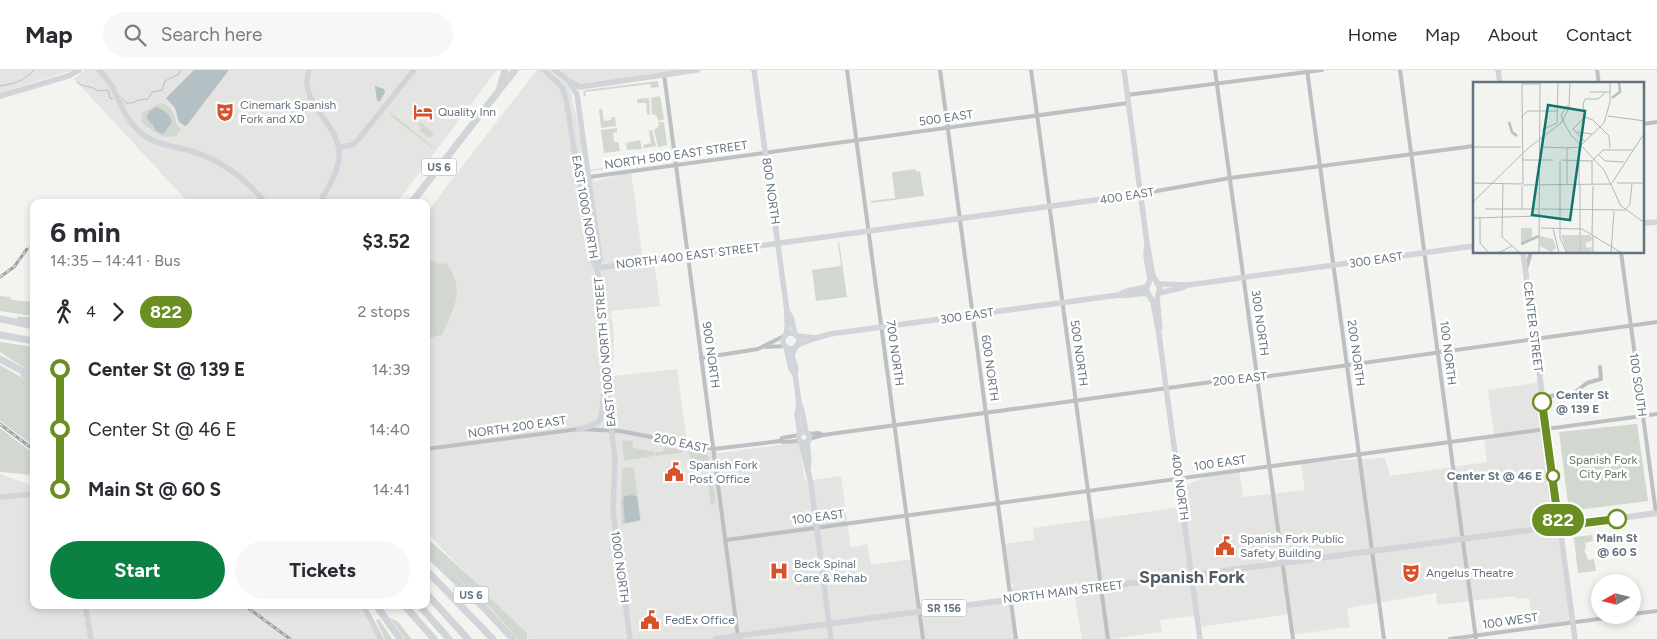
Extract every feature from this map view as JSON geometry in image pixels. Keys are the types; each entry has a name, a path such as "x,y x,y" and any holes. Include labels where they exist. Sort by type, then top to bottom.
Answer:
{"highway":[{"path":"499,90 505,70"},
{"name":"US 6","path":"414,199 515,70"},
{"path":"0,319 30,321"},
{"path":"10,320 30,325"},
{"path":"0,335 30,340"},
{"path":"0,358 30,375"},
{"path":"21,370 30,380"},
{"name":"US 6","path":"430,556 481,604 513,639"},
{"path":"430,574 493,639"},
{"path":"430,596 468,639"},
{"path":"379,609 400,639"},
{"path":"408,609 434,639"},
{"path":"423,609 449,639"}],"main road":[{"name":"SR 156","path":"1559,526 1657,513"},
{"name":"NORTH MAIN STREET","path":"716,639 738,638 919,611 1559,526"}],"street":[{"path":"0,96 68,76 80,70"},
{"path":"99,70 112,87 125,115 140,132 160,144 191,152 218,162 246,181 262,199"},
{"path":"308,70 306,78 308,93 335,136 339,147 338,163 321,199"},
{"path":"339,147 352,145 358,140 414,70"},
{"name":"EAST 1000 NORTH","path":"544,70 557,81 565,94 592,260 597,268"},
{"name":"EAST 1000 NORTH","path":"555,70 569,81 577,95 600,259 597,268"},
{"path":"569,81 580,87 697,70"},
{"name":"800 NORTH","path":"754,70 787,311 788,328 785,335"},
{"name":"700 NORTH","path":"847,70 923,639"},
{"name":"600 NORTH","path":"940,70 1016,639"},
{"name":"500 NORTH","path":"1031,70 1108,639"},
{"path":"1124,70 1147,243 1153,276 1160,288 1159,294 1149,295 1146,290 1150,277 1146,256 1147,243"},
{"name":"300 NORTH","path":"1215,70 1293,639"},
{"path":"1127,96 1322,70"},
{"name":"100 NORTH","path":"1400,70 1475,637"},
{"name":"200 NORTH","path":"1307,71 1384,639"},
{"name":"900 NORTH","path":"664,74 738,638"},
{"name":"EAST 1000 NORTH","path":"577,95 580,87"},
{"name":"500 EAST","path":"766,154 1128,103"},
{"path":"1644,124 1657,122"},
{"path":"574,144 580,157 583,174 589,177"},
{"name":"400 EAST","path":"778,244 1140,194 1230,178 1473,146"},
{"name":"NORTH 500 EAST STREET","path":"589,177 766,154"},
{"path":"580,180 585,184 588,206 593,212"},
{"path":"1644,223 1657,222"},
{"name":"NORTH 400 EAST STREET","path":"597,268 778,244"},
{"name":"300 EAST","path":"1157,284 1188,285 1473,246"},
{"name":"CENTER STREET","path":"1524,254 1574,639"},
{"path":"1526,269 1530,254"},
{"name":"100 SOUTH","path":"1621,254 1657,517"},
{"name":"EAST 1000 NORTH STREET","path":"597,268 606,334 606,387 615,462 613,495"},
{"path":"1148,285 1157,284"},
{"name":"300 EAST","path":"1119,295 1124,291 1141,289 1148,285"},
{"name":"300 EAST","path":"1159,294 1188,285"},
{"name":"400 NORTH","path":"1159,294 1157,301 1160,319 1159,335"},
{"name":"300 EAST","path":"796,346 816,338 881,327 1119,295 1149,295"},
{"name":"400 NORTH","path":"1149,295 1154,302 1159,335 1200,639"},
{"name":"800 NORTH","path":"787,311 791,317 796,335"},
{"name":"200 EAST","path":"611,430 714,449 780,441 782,438 823,435 1657,322"},
{"path":"766,347 790,333 796,335 799,340 792,356 796,368 799,404 802,411 804,437 809,461 808,468 831,639"},
{"path":"785,335 783,342 791,368 795,374"},
{"name":"300 EAST","path":"796,335 816,338"},
{"path":"701,358 766,347 785,346 790,349 796,346"},
{"path":"1542,397 1574,393 1587,383 1601,380 1600,368"},
{"path":"579,429 593,426 598,422 602,415 606,387"},
{"name":"100 EAST","path":"726,540 1657,414"},
{"name":"NORTH 200 EAST","path":"430,448 579,429 611,430"},
{"path":"0,497 30,494"},
{"name":"1000 NORTH","path":"613,495 614,519 630,639"},
{"path":"87,609 91,639"},
{"path":"365,609 381,639"},
{"path":"1641,613 1657,611"},
{"name":"100 WEST","path":"1450,639 1591,620"}],"shaded area":[{"path":"0,70 73,70 0,93"},
{"path":"85,70 497,70 399,199 185,199 74,79"},
{"path":"194,70 229,70 185,126 179,122 175,108 166,98"},
{"path":"537,70 697,70 580,87 569,82 589,177 592,177 594,182 631,171 643,262 654,261 660,306 611,311 614,334 613,376 677,369 688,449 719,453 799,443 805,481 841,476 851,548 867,544 871,565 912,559 920,611 1010,599 1009,588 1014,586 1008,578 1003,544 1034,540 1033,528 1182,507 1187,485 1209,475 1239,471 1243,497 1305,490 1301,462 1385,458 1390,476 1487,462 1484,437 1494,435 1488,390 1540,382 1572,623 1534,627 1529,598 1517,599 1514,596 1437,605 1436,593 1347,608 1350,627 1292,635 1289,614 1199,627 1196,613 1193,616 1160,620 1162,632 1109,639 1082,639 1074,591 1011,599 1016,639 529,639 430,536 430,338 442,335 455,276 446,264 440,264 430,259 430,209"},
{"path":"375,86 384,89 385,92 380,101 377,101"},
{"path":"156,107 166,112 172,122 163,134 156,131 146,118 149,112"},
{"path":"0,474 30,485 30,609 361,609 379,639 0,639"},
{"path":"633,495 637,497 640,520 625,523 623,500 625,496"}],"green space":[{"path":"658,81 659,87 651,88 650,84 585,92 586,96 583,96 583,92 586,90"},
{"path":"660,96 664,119 659,121 656,115 652,114 651,98"},
{"path":"649,98 650,114 647,115 646,103 637,103 637,99"},
{"path":"160,103 170,108 176,124 181,129 176,136 163,137 141,121 142,113"},
{"path":"602,108 604,121 615,117 616,126 601,128 599,110"},
{"path":"394,109 392,115 432,148 390,115"},
{"path":"420,122 434,133 431,137 428,137 419,130 422,129 418,126"},
{"path":"659,122 664,122 667,145 658,147 654,130 658,127"},
{"path":"617,128 617,132 613,133 614,142 618,142 620,151 604,153 601,130"},
{"path":"652,130 656,146 644,148 643,145 651,143 649,131"},
{"path":"640,140 642,149 627,150 626,143"},
{"path":"668,154 668,160 590,171 660,160 660,156"},
{"path":"916,169 917,172 920,171 924,196 871,203 871,201 895,198 892,172"},
{"path":"838,242 847,297 816,301 812,270 841,266"},
{"path":"430,259 440,264 446,263 456,282 457,290 454,308 442,335 430,338"},
{"path":"0,296 10,297 12,300 30,302 30,315 0,311"},
{"path":"0,342 30,346 30,371 0,352"},
{"path":"0,365 30,385 30,443 0,421"},
{"name":"Spanish Fork City Park","path":"1637,424 1648,501 1569,511 1559,432"},
{"path":"0,428 30,451 30,475 0,472"},
{"path":"622,440 633,441 632,445 634,448 655,452 654,456 624,461"},
{"path":"664,447 682,450 681,453 655,456 656,452 663,452"},
{"path":"688,451 708,455 710,466 700,468 691,459"},
{"path":"624,468 634,468 641,521 622,525 622,471"},
{"path":"711,472 716,503 714,496 714,504 711,505 707,473"},
{"path":"1592,535 1593,541 1585,543 1586,549 1584,549 1588,560 1594,559 1596,571 1578,573 1574,537"},
{"path":"430,541 484,590 484,595 488,596 527,633 527,639 518,639 491,609 430,552"},
{"path":"390,618 400,624 412,639 405,639"},
{"path":"379,619 392,639 385,639 376,620"}],"waterway":[{"path":"0,86 19,81 34,70"},
{"path":"122,98 126,103 148,99 152,92 162,90 165,81 179,74 180,70"},
{"path":"77,82 98,91 108,90 110,98 113,99"}],"railway":[{"path":"0,277 14,267 27,249"},
{"path":"0,424 30,447"},
{"path":"249,609 290,639"}],"bus line":[{"name":"822","path":"1542,402 1559,526 1617,519"}],"place":[{"name":"Cinemark Spanish Fork and XD","path":"225,112"},
{"name":"Quality Inn","path":"423,112"},
{"name":"Center St @ 139 E","path":"1542,402"},
{"name":"Spanish Fork Post Office","path":"674,472"},
{"name":"Center St @ 46 E","path":"1553,476"},
{"name":"Main St @ 60 S","path":"1617,519"},
{"name":"Spanish Fork Public Safety Building","path":"1225,546"},
{"name":"Beck Spinal Care & Rehab","path":"779,571"},
{"name":"Angelus Theatre","path":"1411,573"},
{"name":"FedEx Office","path":"650,620"}],"district":[{"name":"Spanish Fork","path":"1192,577"}]}
